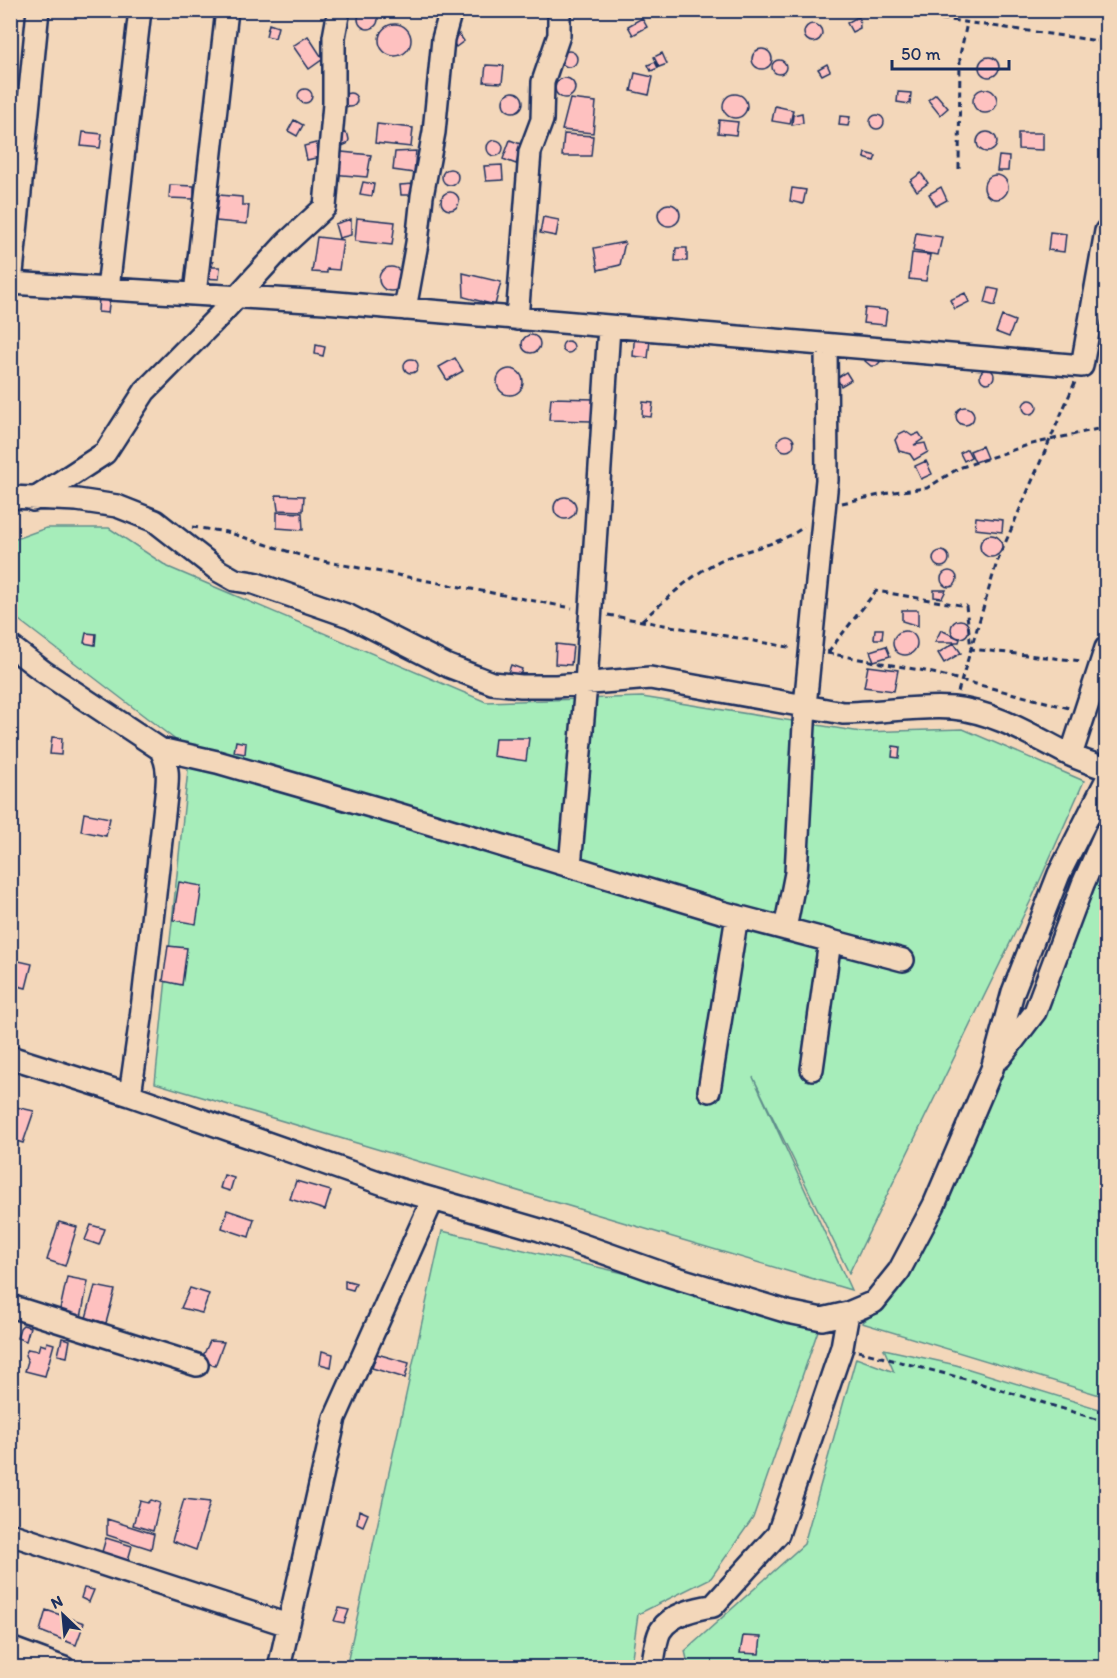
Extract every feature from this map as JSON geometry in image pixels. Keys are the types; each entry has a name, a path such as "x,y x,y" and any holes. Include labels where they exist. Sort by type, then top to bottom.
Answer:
{"street":[{"path":"39,10 11,283 405,309 1082,366 1107,231"},
{"path":"108,289 140,10"},
{"path":"195,294 226,10"},
{"path":"10,511 35,498 105,453 145,392 286,243 324,207 334,104 334,37 339,10"},
{"path":"405,309 434,132 443,39 451,10"},
{"path":"517,319 530,152 542,120 543,82 559,35 559,10"},
{"path":"570,866 586,684 609,327"},
{"path":"785,928 796,873 805,706 819,652 827,480 826,345"},
{"path":"10,497 77,500 117,506 136,513 155,521 235,580 254,583 349,616 448,666 492,683 521,686 586,684 650,678 843,713 954,708 1009,723 1071,755 1107,769"},
{"path":"10,646 44,672 160,749 217,762 398,814 736,916 903,960"},
{"path":"1071,755 1104,655"},
{"path":"130,1095 168,770 165,757 160,749"},
{"path":"10,1057 130,1095 364,1178 540,1230 668,1275 788,1312 822,1319 848,1313 874,1302 899,1271 934,1205 992,1069 1012,992 1059,874 1107,781"},
{"path":"992,1069 1035,1012 1083,884 1107,832"},
{"path":"709,1091 736,916"},
{"path":"812,1069 830,941"},
{"path":"279,1668 335,1418 433,1199"},
{"path":"10,1306 197,1365"},
{"path":"652,1668 661,1630 674,1618 692,1609 713,1606 778,1534 842,1347 848,1313"},
{"path":"10,1534 288,1625"},
{"path":"10,1648 64,1668"}],"path":[{"path":"879,10 1107,42"},
{"path":"959,169 960,55 967,23"},
{"path":"954,708 997,562 1082,366"},
{"path":"641,621 695,577 724,559 770,545 798,531 837,504 894,492 927,488 959,468 1028,445 1107,427"},
{"path":"186,526 227,532 312,559 641,621 925,671 1085,712"},
{"path":"819,652 876,591 966,606 971,649"},
{"path":"971,649 1104,655"},
{"path":"842,1347 969,1380 1107,1422"}],"green space":[{"path":"46,528 109,528 168,567 486,702 642,697 861,732 963,729 1084,781 1032,898 849,1273 753,1077 851,1290 155,1083 190,751 11,614 10,541"},
{"path":"1106,860 1106,1397 862,1323 891,1300 1008,1063 1039,1023"},
{"path":"442,1231 822,1319 753,1518 711,1578 638,1614 632,1657 603,1668 346,1668"},
{"path":"884,1349 956,1365 1106,1411 1106,1667 689,1668 685,1651 804,1544 856,1358 894,1372"}],"building":[{"path":"368,9 375,12 378,19 375,26 368,29 361,26 358,19 361,12"},
{"path":"478,10 496,10 493,15 487,17 482,16"},
{"path":"859,16 860,28 852,32 847,23"},
{"path":"642,18 647,27 633,35 628,26"},
{"path":"269,24 278,27 275,38 266,36"},
{"path":"395,24 407,28 411,40 407,52 395,56 383,52 379,40 383,28"},
{"path":"813,24 819,27 822,33 819,39 813,42 807,39 804,33 807,27"},
{"path":"459,34 464,41 456,47 452,41"},
{"path":"308,36 323,59 309,69 293,46"},
{"path":"762,49 769,52 772,59 769,66 762,69 755,66 752,59 755,52"},
{"path":"569,51 577,59 569,67 561,59"},
{"path":"662,53 667,64 659,67 654,57"},
{"path":"985,57 993,57 999,63 999,71 993,77 985,77 979,71 979,63"},
{"path":"776,60 782,60 786,67 782,74 776,74 772,70 772,64"},
{"path":"655,62 658,68 651,71 648,65"},
{"path":"827,64 830,71 822,75 818,69"},
{"path":"486,65 504,66 502,83 484,82"},
{"path":"635,73 653,77 649,95 631,91"},
{"path":"565,78 572,81 575,88 572,95 565,98 558,95 555,88 558,81"},
{"path":"302,89 308,89 312,96 308,103 302,103 298,99 298,93"},
{"path":"985,89 993,93 997,101 993,109 985,113 977,109 973,101 977,93"},
{"path":"513,92 520,95 523,102 520,109 513,112 506,109 503,102 506,95"},
{"path":"898,92 911,93 910,104 897,102"},
{"path":"350,93 355,95 357,100 355,105 350,107 345,105 343,100 345,95"},
{"path":"735,94 744,97 747,106 744,115 735,118 726,115 723,106 726,97"},
{"path":"936,94 948,108 940,115 928,100"},
{"path":"570,99 596,102 593,133 562,130"},
{"path":"775,106 793,110 790,124 772,121"},
{"path":"802,113 803,123 792,125 793,115"},
{"path":"877,115 882,117 884,122 882,127 877,129 872,127 870,122 872,117"},
{"path":"840,116 850,117 848,126 839,125"},
{"path":"294,120 303,125 297,136 288,131"},
{"path":"719,120 738,122 736,135 718,133"},
{"path":"377,124 413,128 411,147 375,143"},
{"path":"342,131 348,135 349,140 347,144 340,146"},
{"path":"83,132 102,134 100,148 81,146"},
{"path":"983,132 991,132 997,138 997,146 991,152 983,152 977,146 977,138"},
{"path":"1018,133 1043,133 1043,150 1018,149"},
{"path":"564,134 593,136 591,156 562,156"},
{"path":"495,140 503,148 495,156 487,148"},
{"path":"510,140 523,145 516,164 503,159"},
{"path":"316,143 320,157 307,160 304,146"},
{"path":"332,151 371,155 367,177 331,174"},
{"path":"416,151 414,173 393,170 395,152"},
{"path":"865,153 876,156 874,161 864,158"},
{"path":"999,156 1009,157 1008,171 997,171"},
{"path":"502,165 503,180 486,181 484,166"},
{"path":"447,169 453,169 458,177 456,183 447,185 442,180 442,174"},
{"path":"921,173 928,183 917,191 910,181"},
{"path":"996,175 1004,179 1008,187 1004,195 996,199 988,195 984,187 988,179"},
{"path":"363,182 374,184 372,196 360,194"},
{"path":"414,184 414,195 401,195 400,185"},
{"path":"170,185 194,186 194,199 169,198"},
{"path":"941,187 947,200 936,206 929,194"},
{"path":"792,188 806,190 803,204 790,201"},
{"path":"450,192 456,195 459,201 456,207 450,210 444,207 441,201 444,195"},
{"path":"219,195 242,197 242,205 249,205 247,224 216,221"},
{"path":"669,204 677,207 680,215 677,223 669,226 661,223 658,215 661,207"},
{"path":"543,217 559,220 556,236 540,233"},
{"path":"357,218 395,222 392,245 355,241"},
{"path":"351,219 351,235 339,238 335,224"},
{"path":"1050,232 1066,234 1064,252 1048,250"},
{"path":"916,233 942,237 938,255 913,251"},
{"path":"317,237 343,240 339,270 327,269 327,273 312,272"},
{"path":"625,242 620,265 598,270 594,248"},
{"path":"676,248 687,248 687,261 675,261"},
{"path":"912,253 930,255 926,281 909,279"},
{"path":"202,261 213,262 212,267 220,267 219,279 201,278"},
{"path":"391,267 400,270 403,279 400,288 391,291 382,288 379,279 382,270"},
{"path":"463,273 501,282 495,305 464,297"},
{"path":"989,288 999,290 995,306 985,303"},
{"path":"965,293 969,302 955,309 950,300"},
{"path":"99,295 110,296 108,313 98,312"},
{"path":"865,308 887,310 885,325 863,323"},
{"path":"1002,316 1015,321 1009,337 996,332"},
{"path":"635,330 651,331 648,358 633,356"},
{"path":"531,335 537,338 540,344 537,350 531,353 525,350 522,344 525,338"},
{"path":"570,341 574,347 570,353 566,353 562,345"},
{"path":"316,345 325,347 323,356 315,354"},
{"path":"866,356 880,357 880,362 876,366 871,366 865,361"},
{"path":"455,358 463,371 447,380 439,367"},
{"path":"411,359 416,361 418,366 416,371 411,373 406,371 404,366 406,361"},
{"path":"510,369 519,373 523,382 519,391 510,395 501,391 497,382 501,373"},
{"path":"984,369 990,369 994,376 990,383 984,383 980,379 980,373"},
{"path":"846,372 851,380 841,386 837,378"},
{"path":"551,398 595,399 592,421 549,420"},
{"path":"1030,400 1035,402 1037,407 1035,412 1030,414 1025,412 1023,407 1025,402"},
{"path":"643,402 653,403 651,417 642,416"},
{"path":"965,407 971,410 974,416 971,422 965,425 959,422 956,416 959,410"},
{"path":"905,431 912,436 919,433 923,439 914,445 925,443 928,452 914,460 910,454 899,451 895,440"},
{"path":"786,435 792,437 794,443 792,449 786,451 780,449 778,443 780,437"},
{"path":"982,446 987,458 975,462 970,451"},
{"path":"967,449 971,457 964,461 960,453"},
{"path":"926,461 932,474 921,479 915,466"},
{"path":"276,495 304,496 303,511 278,510"},
{"path":"565,497 575,504 576,508 569,518 565,519 555,512 554,508 561,498"},
{"path":"277,512 302,513 303,530 277,528"},
{"path":"976,517 1003,520 1002,532 975,529"},
{"path":"991,535 999,538 1002,546 999,554 991,557 983,554 980,546 983,538"},
{"path":"941,551 949,559 941,567 933,559"},
{"path":"946,571 952,571 957,579 955,585 946,587 941,582 941,576"},
{"path":"934,590 946,590 942,598 934,597"},
{"path":"902,610 918,610 918,626 902,621"},
{"path":"960,620 966,623 969,629 966,635 960,638 954,635 951,629 954,623"},
{"path":"875,629 883,629 882,639 874,639"},
{"path":"941,630 960,639 959,642 935,642"},
{"path":"905,631 913,635 917,643 913,651 905,655 897,651 893,643 897,635"},
{"path":"86,633 96,634 95,645 84,643"},
{"path":"954,643 961,653 944,663 938,653"},
{"path":"556,644 573,646 571,665 555,664"},
{"path":"886,646 890,656 874,661 870,651"},
{"path":"511,665 522,669 520,676 508,673"},
{"path":"868,666 898,670 894,691 864,687"},
{"path":"52,737 62,738 61,755 50,754"},
{"path":"495,738 529,738 526,761 493,756"},
{"path":"236,741 246,743 245,754 234,752"},
{"path":"893,746 900,747 899,758 892,757"},
{"path":"84,813 110,818 106,836 81,831"},
{"path":"179,882 202,886 196,924 173,920"},
{"path":"168,946 187,948 182,985 163,981"},
{"path":"10,959 32,964 26,988 14,985 13,991 10,991"},
{"path":"16,1107 34,1111 23,1143 10,1139 10,1122"},
{"path":"224,1175 234,1178 230,1191 220,1188"},
{"path":"296,1181 331,1191 325,1210 290,1199"},
{"path":"227,1210 254,1219 249,1237 222,1228"},
{"path":"59,1222 77,1227 65,1266 47,1260"},
{"path":"91,1225 105,1229 99,1245 85,1240"},
{"path":"67,1277 88,1281 81,1318 59,1314"},
{"path":"345,1280 356,1283 353,1290 345,1288"},
{"path":"95,1286 115,1290 106,1323 86,1318"},
{"path":"190,1288 209,1294 202,1313 181,1308"},
{"path":"23,1325 30,1327 26,1341 17,1338"},
{"path":"62,1338 70,1340 67,1357 58,1355"},
{"path":"210,1341 224,1342 215,1366 201,1360"},
{"path":"47,1342 54,1344 45,1376 25,1371 28,1361 25,1355 28,1349 38,1351 40,1344 46,1346"},
{"path":"322,1351 333,1354 331,1367 320,1364"},
{"path":"377,1354 409,1363 405,1378 372,1368"},
{"path":"184,1499 210,1502 196,1550 172,1541"},
{"path":"151,1500 160,1503 153,1531 133,1525 140,1501 148,1503"},
{"path":"359,1510 368,1514 363,1526 357,1523"},
{"path":"107,1519 154,1534 151,1549 107,1535"},
{"path":"106,1538 132,1546 126,1567 100,1559"},
{"path":"84,1588 94,1590 89,1602 81,1598"},
{"path":"339,1608 349,1610 344,1623 334,1621"},
{"path":"46,1610 84,1623 76,1645 40,1631"},
{"path":"743,1636 761,1637 759,1654 740,1653"}]}
